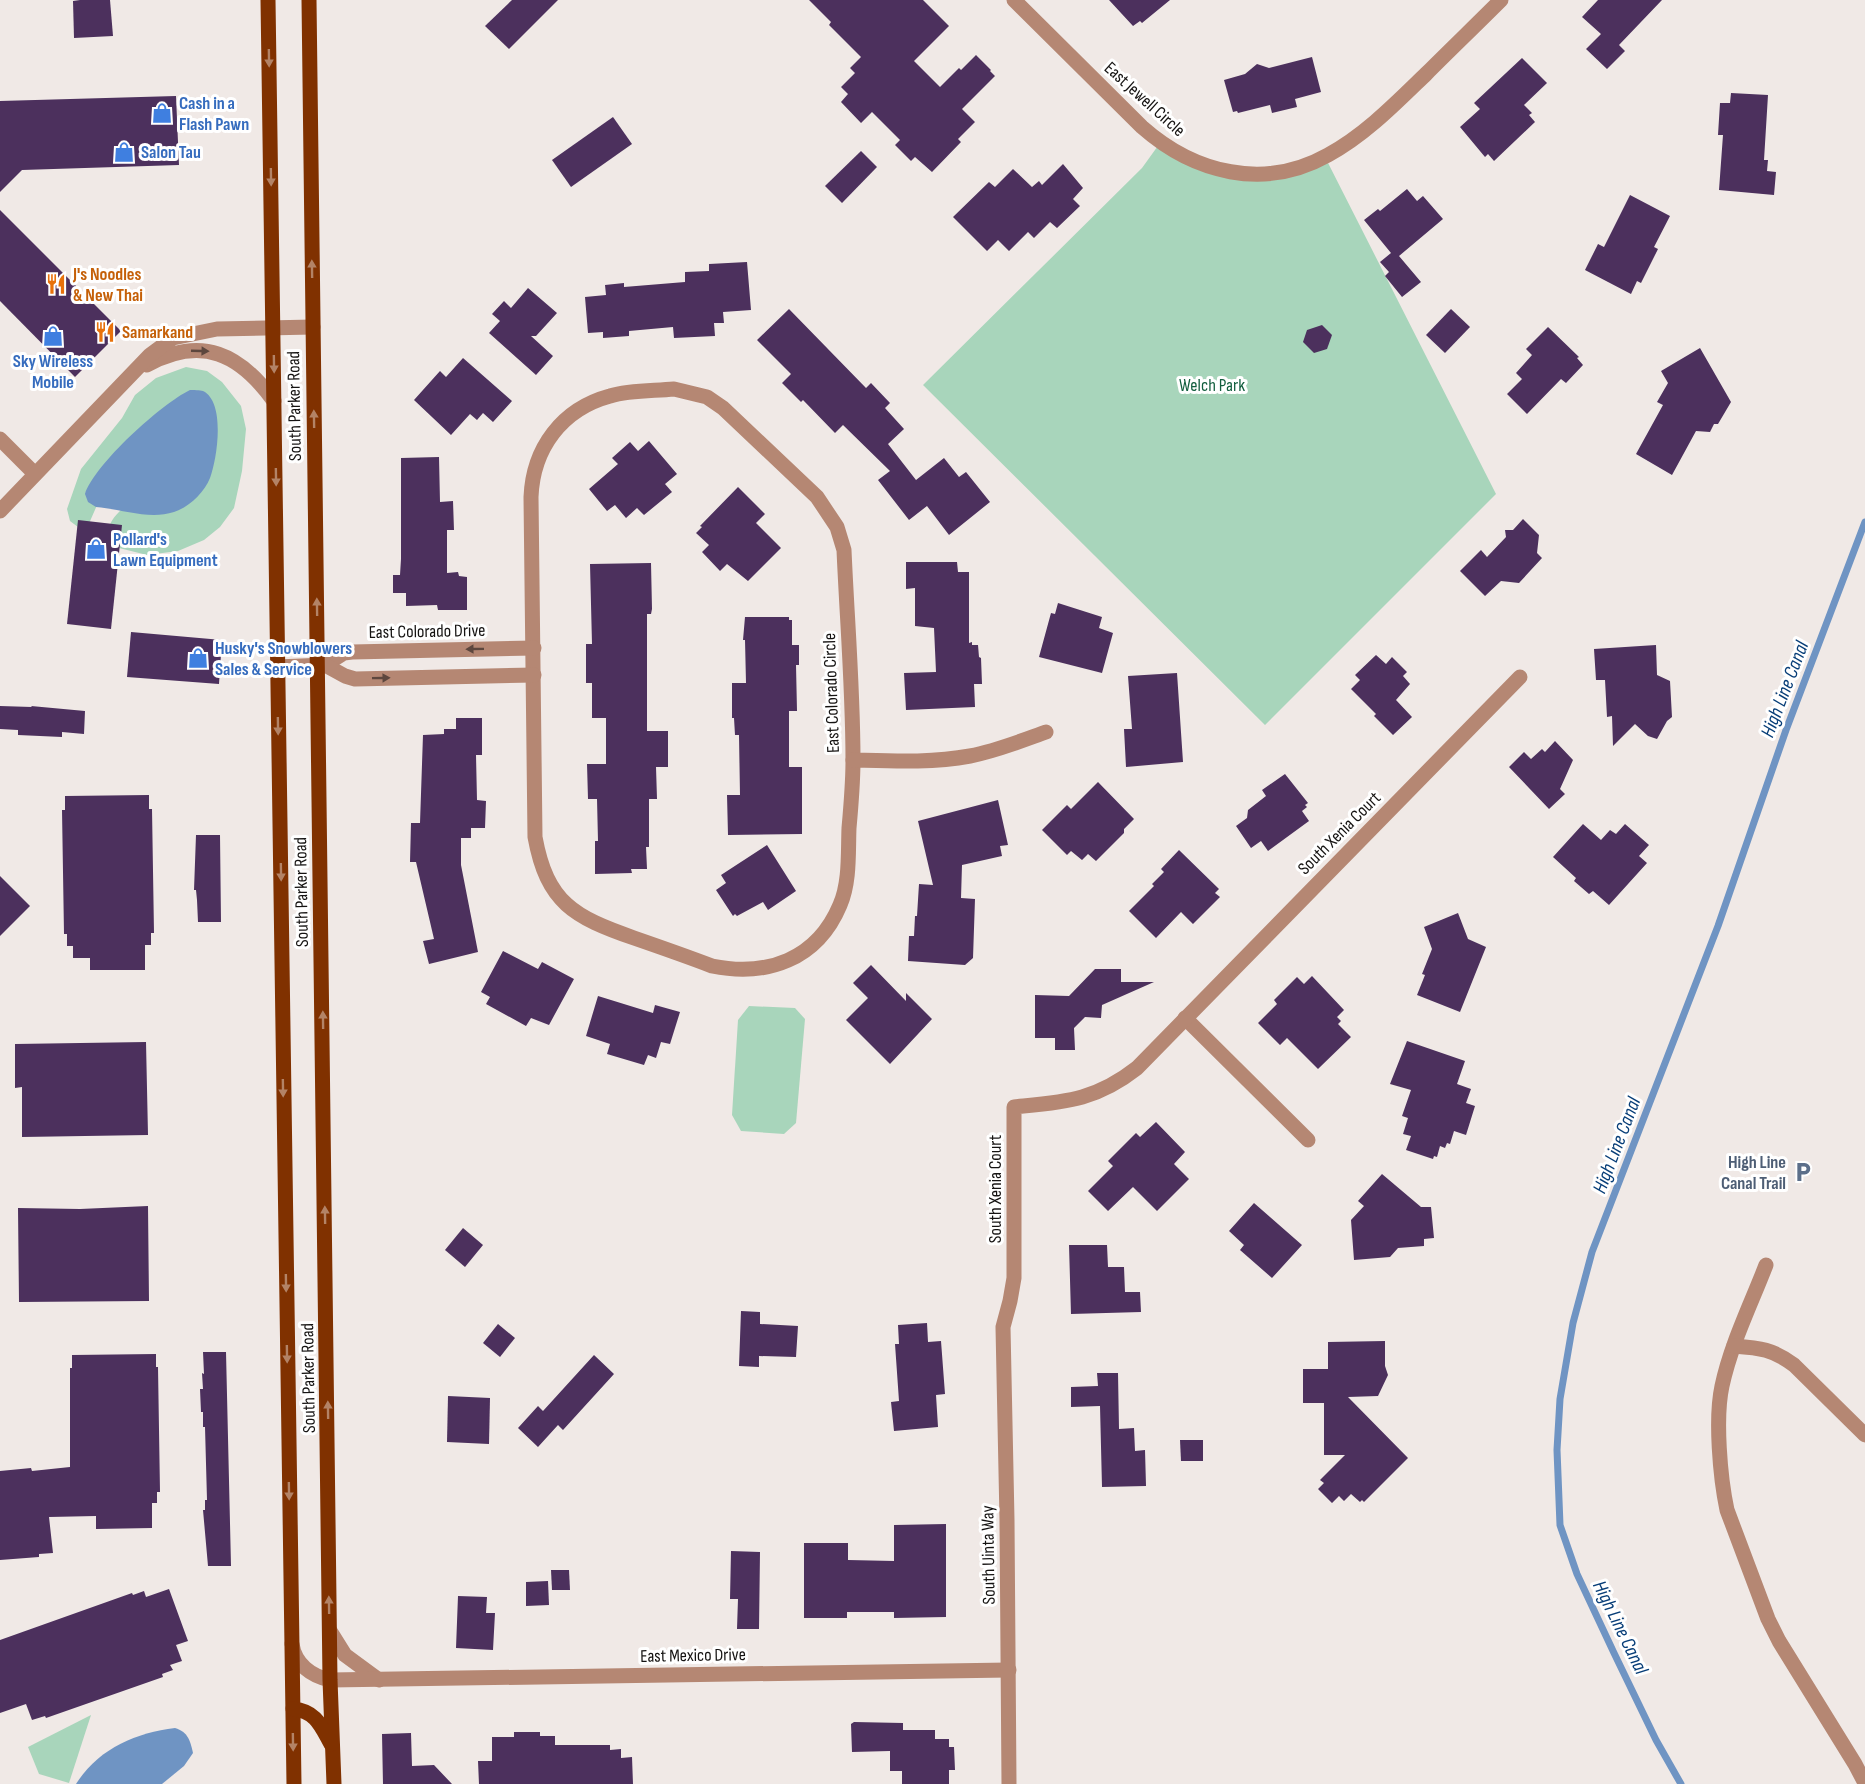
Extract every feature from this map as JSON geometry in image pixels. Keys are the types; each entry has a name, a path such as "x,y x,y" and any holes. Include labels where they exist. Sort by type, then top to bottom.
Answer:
{"main road":[{"name":"South Parker Road","path":"268,0 294,1784"},
{"name":"South Parker Road","path":"309,0 313,327 321,665 330,1680 334,1784"},
{"path":"293,1709 304,1710 311,1714 333,1747"}],"street":[{"name":"East Jewell Circle","path":"1014,0 1160,143 1201,165 1218,170 1251,174 1280,172 1294,168 1325,157 1351,141 1405,95 1501,0"},
{"path":"0,511 150,355 173,338 217,329 313,327"},
{"path":"127,378 148,364 170,355 207,350 228,357 247,370 274,401"},
{"name":"East Colorado Circle","path":"674,389 707,397 723,408 817,497 837,527 844,550 853,760 846,881 841,904 829,926 812,945 792,959 768,968 729,969 712,966 602,927 571,909 555,892 542,871 535,837 534,675 532,479 552,432 580,408 612,395 674,389"},
{"path":"0,439 35,474"},
{"name":"East Colorado Drive","path":"277,667 321,665 344,653 352,652 534,648"},
{"name":"East Colorado Drive","path":"321,665 355,679 534,675"},
{"name":"South Xenia Court","path":"1003,1326 1014,1278 1014,1107 1073,1101 1112,1086 1137,1068 1521,677"},
{"path":"853,760 926,760 970,756 996,750 1046,732"},
{"path":"1185,1018 1308,1140"},
{"path":"1766,1265 1734,1346 1722,1384 1718,1416 1724,1496 1727,1510 1768,1619 1865,1783"},
{"name":"South Uinta Way","path":"1003,1326 1009,1784"},
{"path":"1734,1346 1758,1347 1781,1356 1794,1365 1865,1435"},
{"path":"330,1631 345,1655 379,1680"},
{"name":"East Mexico Drive","path":"292,1641 292,1649 303,1667 318,1677 330,1680 1009,1670"}],"green space":[{"name":"Welch Park","path":"1160,143 1237,173 1325,157 1496,494 1265,725 923,385 1142,168"},
{"path":"186,367 207,371 222,382 241,406 246,429 242,471 234,508 220,527 204,540 178,551 147,555 115,547 110,526 113,518 122,509 105,487 87,528 82,530 70,521 67,509 81,469 122,418 135,395 156,378"},
{"path":"749,1006 795,1008 805,1019 796,1123 784,1134 741,1131 732,1115 738,1020"},
{"path":"91,1715 69,1783 39,1774 28,1747"}],"water":[{"path":"190,390 203,391 210,397 217,419 217,445 213,470 200,494 180,510 155,515 96,507 88,502 85,494 91,481 115,452 147,421"},
{"path":"175,1728 188,1737 193,1753 184,1766 162,1784 76,1784 95,1761 106,1752 146,1734"}],"building":[{"path":"110,0 113,36 74,38 73,1"},
{"path":"512,0 558,0 509,49 485,26"},
{"path":"809,0 923,0 949,26 914,61 940,87 976,55 991,70 995,76 962,109 975,122 958,139 961,142 932,172 915,157 911,161 895,145 900,140 872,112 861,123 841,102 848,94 841,87 855,73 850,68 861,57 829,25 831,22"},
{"path":"1109,0 1170,0 1142,23 1140,21 1133,26"},
{"path":"1598,0 1662,0 1619,45 1625,51 1607,69 1586,49 1601,34 1582,17"},
{"path":"1312,57 1321,92 1295,99 1297,107 1272,113 1270,105 1238,113 1233,112 1224,80 1245,74 1257,64 1269,68"},
{"path":"1522,58 1547,83 1524,105 1532,113 1529,115 1535,122 1494,161 1488,154 1485,157 1460,127 1480,109 1474,103"},
{"path":"1731,93 1768,95 1764,160 1768,160 1767,171 1776,172 1774,195 1719,190 1723,135 1718,135 1720,103 1730,103"},
{"path":"176,96 179,165 22,170 0,192 0,101"},
{"path":"613,117 632,144 571,187 552,160"},
{"path":"861,151 877,167 842,203 825,186"},
{"path":"1063,164 1083,188 1073,199 1080,206 1057,228 1050,222 1034,238 1028,232 1009,251 998,240 987,251 953,217 989,182 995,187 1013,169 1032,187 1039,181 1042,185"},
{"path":"1407,189 1417,201 1423,196 1443,219 1399,256 1421,282 1402,297 1385,276 1389,272 1380,262 1391,253 1364,220 1378,209 1380,211"},
{"path":"1630,195 1670,216 1654,247 1658,249 1641,283 1637,281 1631,294 1585,270 1598,244 1604,247"},
{"path":"0,210 121,331 75,377 0,301"},
{"path":"747,262 751,310 723,312 724,323 714,323 715,336 674,338 673,327 629,331 629,336 603,338 603,332 588,333 585,297 606,295 605,285 624,283 624,287 685,282 685,272 709,271 709,264"},
{"path":"528,288 557,313 536,336 531,336 553,356 536,375 489,333 500,321 492,314 504,301 511,308"},
{"path":"789,309 866,388 871,383 890,403 885,408 904,429 888,444 916,480 944,458 959,477 966,472 990,502 949,535 927,506 909,520 878,480 890,471 843,425 835,433 803,400 801,402 782,383 791,374 757,340"},
{"path":"1451,309 1470,327 1445,353 1426,335"},
{"path":"1322,325 1332,335 1327,349 1314,353 1303,342 1307,330"},
{"path":"1548,327 1579,357 1577,358 1583,365 1566,383 1561,379 1527,414 1507,394 1522,379 1516,373 1532,355 1526,349"},
{"path":"1700,348 1731,402 1718,424 1714,424 1710,432 1696,431 1672,475 1636,454 1663,405 1657,402 1668,383 1661,371"},
{"path":"463,358 512,401 493,422 483,413 477,420 470,414 451,435 414,400 440,371 446,377"},
{"path":"649,441 677,474 665,484 672,492 644,515 637,508 626,518 615,505 607,511 589,489 618,464 612,458 630,442 638,451"},
{"path":"439,457 440,502 453,501 454,530 447,530 447,573 458,572 459,576 467,577 467,610 438,610 437,605 406,606 406,593 393,593 393,575 400,575 401,559 401,458"},
{"path":"738,487 765,514 756,523 781,548 748,581 727,564 720,571 702,552 709,545 696,533"},
{"path":"1523,519 1539,535 1537,553 1542,558 1519,583 1501,581 1485,596 1460,571 1481,550 1487,557 1506,537 1505,530 1513,530"},
{"path":"78,520 122,525 111,629 67,624"},
{"path":"906,562 957,562 958,572 969,572 969,643 978,645 981,658 982,684 974,684 975,707 906,710 904,673 936,672 934,628 915,626 915,588 906,589"},
{"path":"651,563 652,609 651,614 647,614 647,731 668,731 668,767 656,767 657,799 649,799 647,869 631,869 632,873 595,874 595,841 598,841 597,799 588,799 587,764 606,764 606,718 592,718 592,683 586,683 586,644 592,644 590,564"},
{"path":"1058,603 1102,617 1099,628 1113,633 1102,673 1039,657 1051,613 1055,614"},
{"path":"745,617 789,617 789,620 792,620 792,645 799,645 799,665 796,665 797,711 789,711 789,767 802,767 802,834 728,835 727,795 740,795 739,735 735,735 734,718 732,718 732,683 746,683 745,640 743,640"},
{"path":"131,632 222,640 219,684 127,677"},
{"path":"1656,645 1657,675 1670,681 1672,717 1667,721 1657,739 1648,736 1635,724 1613,746 1612,716 1607,717 1605,680 1596,680 1594,649"},
{"path":"1376,655 1386,664 1392,657 1407,672 1403,676 1410,684 1396,700 1412,717 1393,735 1351,689 1360,680 1355,675"},
{"path":"1177,673 1183,762 1126,767 1124,729 1132,729 1128,676"},
{"path":"0,706 31,706 85,711 84,734 62,732 62,737 18,735 18,730 0,729"},
{"path":"456,718 482,718 482,755 476,755 477,800 486,801 485,828 471,828 471,838 461,838 461,865 478,952 429,964 423,941 434,939 416,862 410,862 411,823 420,823 423,735 444,734 444,729 456,729"},
{"path":"1555,741 1573,760 1560,789 1565,794 1549,809 1509,767 1524,752 1531,759 1542,749 1545,752"},
{"path":"1285,774 1308,803 1302,811 1309,821 1268,851 1261,841 1251,848 1236,826 1247,818 1248,810 1266,796 1262,790"},
{"path":"1098,782 1134,819 1124,829 1124,833 1096,861 1088,854 1082,860 1071,851 1067,855 1042,830 1067,805 1071,809"},
{"path":"149,795 149,809 152,809 154,933 151,933 151,945 145,945 145,970 90,970 90,958 73,958 73,946 67,946 67,934 64,934 62,810 65,810 65,796"},
{"path":"998,800 1008,845 1000,846 1002,856 962,865 961,898 975,899 973,958 965,965 908,961 909,936 914,936 915,916 917,916 919,884 933,885 918,821"},
{"path":"1583,824 1601,840 1610,830 1616,834 1625,824 1649,845 1639,856 1647,863 1609,905 1593,891 1589,894 1574,881 1576,878 1553,857"},
{"path":"196,835 220,835 221,922 198,922 196,890 194,890"},
{"path":"767,845 796,891 768,910 763,902 733,916 716,890 726,883 721,875"},
{"path":"1179,850 1219,889 1215,893 1220,897 1193,924 1181,912 1156,938 1129,911 1154,886 1152,884 1164,872 1161,869"},
{"path":"0,876 30,906 0,936"},
{"path":"1458,913 1468,939 1486,947 1460,1012 1417,995 1432,949 1424,927"},
{"path":"503,951 538,969 542,962 574,979 549,1025 531,1018 526,1026 486,1004 490,997 481,992"},
{"path":"871,965 906,1001 906,993 932,1019 890,1064 846,1020 868,998 853,983"},
{"path":"1095,969 1121,969 1121,982 1154,982 1102,1005 1101,1018 1085,1017 1074,1028 1075,1050 1055,1050 1055,1038 1035,1038 1035,995 1069,996"},
{"path":"1312,976 1344,1010 1337,1017 1341,1021 1338,1024 1351,1037 1318,1069 1287,1038 1280,1045 1258,1023 1277,1004 1274,1000 1297,977 1304,984"},
{"path":"598,996 653,1013 655,1005 680,1012 670,1044 661,1042 656,1058 648,1055 644,1065 607,1054 610,1044 586,1036"},
{"path":"1407,1041 1465,1061 1457,1084 1471,1089 1466,1103 1475,1106 1466,1135 1454,1131 1450,1144 1447,1143 1445,1148 1440,1146 1437,1157 1434,1156 1433,1159 1406,1150 1411,1136 1403,1134 1408,1118 1402,1116 1411,1090 1390,1084"},
{"path":"146,1042 148,1135 22,1137 22,1087 15,1088 15,1044"},
{"path":"1156,1122 1185,1152 1174,1164 1189,1179 1157,1211 1133,1187 1108,1211 1088,1191 1113,1166 1108,1161 1136,1133 1140,1137"},
{"path":"1382,1174 1421,1207 1431,1207 1434,1238 1424,1239 1424,1246 1398,1248 1390,1257 1354,1260 1351,1220 1364,1206 1358,1201"},
{"path":"1254,1203 1302,1245 1272,1278 1240,1250 1244,1245 1229,1231"},
{"path":"148,1206 149,1301 19,1302 18,1208 80,1209"},
{"path":"463,1228 483,1245 465,1267 445,1250"},
{"path":"1069,1245 1107,1245 1108,1267 1124,1267 1125,1292 1140,1292 1141,1312 1071,1314"},
{"path":"741,1311 760,1312 760,1324 798,1326 796,1357 759,1356 759,1367 739,1366"},
{"path":"927,1323 928,1342 941,1341 945,1394 936,1395 938,1427 894,1431 891,1402 899,1401 895,1344 899,1344 898,1325"},
{"path":"498,1324 515,1338 500,1357 483,1343"},
{"path":"1385,1341 1385,1366 1388,1375 1378,1396 1348,1397 1408,1458 1364,1502 1362,1500 1360,1502 1351,1494 1344,1501 1339,1496 1332,1503 1318,1489 1324,1483 1320,1480 1345,1455 1324,1455 1324,1403 1303,1403 1303,1369 1328,1369 1328,1342"},
{"path":"203,1352 226,1352 231,1566 208,1566 203,1510 205,1510 205,1500 207,1500 205,1427 203,1427 203,1412 201,1412 200,1389 203,1389"},
{"path":"156,1354 160,1492 157,1492 157,1503 152,1503 152,1528 96,1529 96,1516 49,1517 53,1553 39,1554 39,1557 0,1560 0,1471 31,1468 32,1471 70,1467 72,1355"},
{"path":"594,1355 614,1374 563,1430 558,1425 538,1447 518,1428 538,1406 543,1411"},
{"path":"1097,1373 1118,1373 1119,1429 1134,1428 1135,1451 1145,1450 1146,1486 1102,1487 1100,1406 1071,1407 1071,1387 1098,1386"},
{"path":"448,1396 490,1398 489,1444 447,1442"},
{"path":"1180,1440 1203,1440 1203,1461 1181,1461"},
{"path":"946,1524 946,1617 894,1618 894,1612 847,1612 847,1618 804,1618 804,1543 848,1543 848,1560 894,1561 894,1525"},
{"path":"731,1551 760,1552 759,1629 737,1629 738,1599 730,1599"},
{"path":"551,1570 569,1570 570,1590 552,1590"},
{"path":"548,1581 549,1605 526,1606 526,1582"},
{"path":"169,1589 188,1641 176,1645 182,1661 170,1665 173,1670 162,1674 163,1677 46,1718 45,1716 32,1720 26,1704 0,1713 0,1640 132,1593 133,1595 144,1591 146,1597"},
{"path":"458,1596 487,1597 486,1613 495,1613 493,1650 456,1648"},
{"path":"854,1722 903,1723 903,1730 935,1730 935,1739 949,1739 949,1747 954,1747 955,1770 949,1770 949,1784 902,1784 902,1771 890,1771 890,1751 852,1752 851,1724"},
{"path":"514,1732 540,1732 540,1736 555,1736 555,1745 610,1745 610,1750 621,1749 621,1758 632,1757 633,1784 479,1784 478,1761 492,1761 492,1737 514,1737"},
{"path":"411,1733 412,1766 434,1765 452,1784 383,1784 382,1734"}],"waterway":[{"name":"High Line Canal","path":"1681,1784 1656,1740 1577,1574 1560,1525 1557,1450 1560,1399 1573,1323 1592,1252 1718,926 1786,730 1865,522"}],"place":[{"name":"Cash in a Flash Pawn","path":"162,113"},
{"name":"Salon Tau","path":"124,152"},
{"name":"J's Noodles & New Thai","path":"56,284"},
{"name":"Samarkand","path":"105,332"},
{"name":"Sky Wireless Mobile","path":"53,336"},
{"name":"Pollard's Lawn Equipment","path":"96,549"},
{"name":"Husky's Snowblowers Sales & Service","path":"198,658"},
{"name":"High Line Canal Trail","path":"1803,1172"}]}
